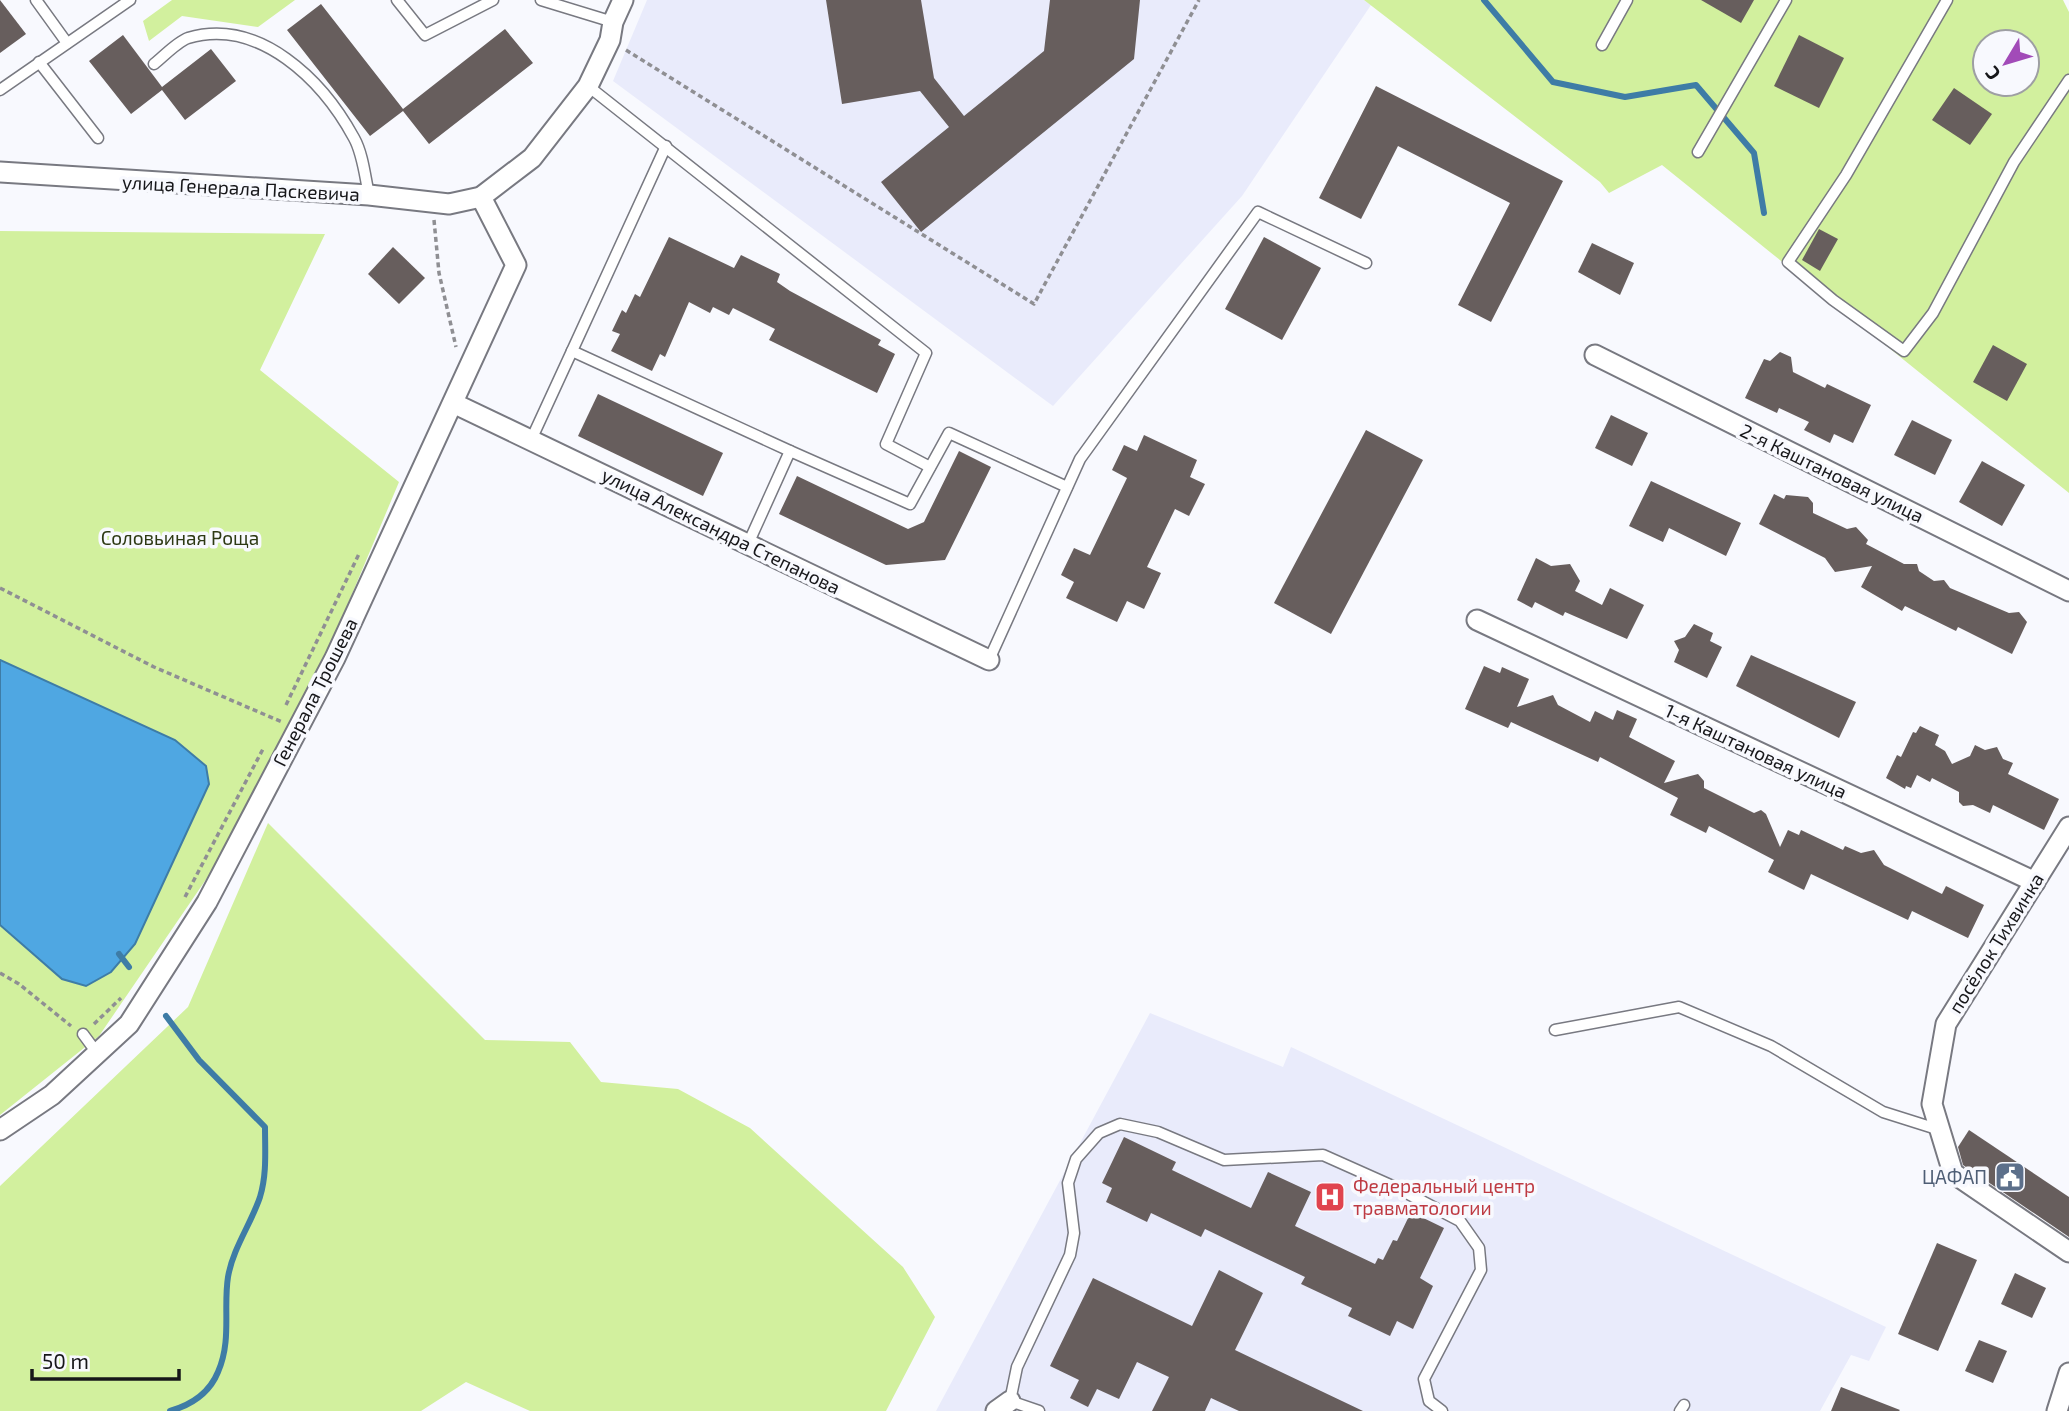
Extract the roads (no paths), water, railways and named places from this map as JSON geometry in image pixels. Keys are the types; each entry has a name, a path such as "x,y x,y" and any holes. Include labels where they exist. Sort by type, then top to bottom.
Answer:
{"street":[{"path":"481,197 531,158 588,86 623,0"},
{"name":"улица Генерала Паскевича","path":"0,172 369,195 449,204 481,197"},
{"name":"Генерала Трошева","path":"0,1130 52,1095 130,1024 207,902 335,658 516,265 481,197"},
{"name":"2-я Каштановая улица","path":"1595,355 2069,592"},
{"name":"улица Александра Степанова","path":"453,403 989,660"},
{"name":"1-я Каштановая улица","path":"1477,620 2035,882"},
{"name":"посёлок Тихвинка","path":"2069,827 1946,1024 1932,1104 1953,1173 2069,1252"},
{"path":"2057,1411 2069,1373"}],"lane":[{"path":"36,0 67,43"},
{"path":"0,90 130,0"},
{"path":"397,0 425,35 493,0"},
{"path":"541,0 611,31"},
{"path":"1602,45 1627,0"},
{"path":"1698,152 1786,0"},
{"path":"1947,0 1846,175 1788,262 1832,300 1904,351 1933,313 2014,162 2069,80"},
{"path":"154,64 186,39 211,35 248,39 283,54 309,75 355,139 369,195"},
{"path":"39,62 98,138"},
{"path":"588,86 926,353 886,444 930,467"},
{"path":"531,440 666,146"},
{"path":"989,660 1080,459 1258,212 1366,263"},
{"path":"572,351 910,504 949,433 1067,487"},
{"path":"748,544 790,451"},
{"path":"1555,1030 1679,1007 1771,1045 1883,1112 1940,1130"},
{"path":"83,1034 97,1053"},
{"path":"1039,1411 1003,1406 1017,1367 1070,1255 1074,1233 1068,1183 1076,1159 1099,1133 1120,1124 1158,1132 1224,1160 1322,1155 1397,1188 1460,1221 1479,1248 1481,1270 1424,1379 1429,1401 1442,1411"}],"water":[{"path":"0,660 175,740 206,766 209,784 135,944 111,972 86,986 62,979 0,925"}],"waterway":[{"path":"1484,0 1553,82 1625,97 1696,85 1754,153 1764,213"},
{"path":"119,954 129,967"},
{"path":"166,1016 199,1060 265,1127 265,1171 262,1188 228,1277 225,1348 218,1372 210,1387 198,1398 170,1411"}],"place":[{"name":"ЦАФАП","path":"2010,1177"},
{"name":"Федеральный центр травматологии","path":"1330,1197"}],"park label":[{"name":"Соловьиная Роща","path":"180,538"}]}
